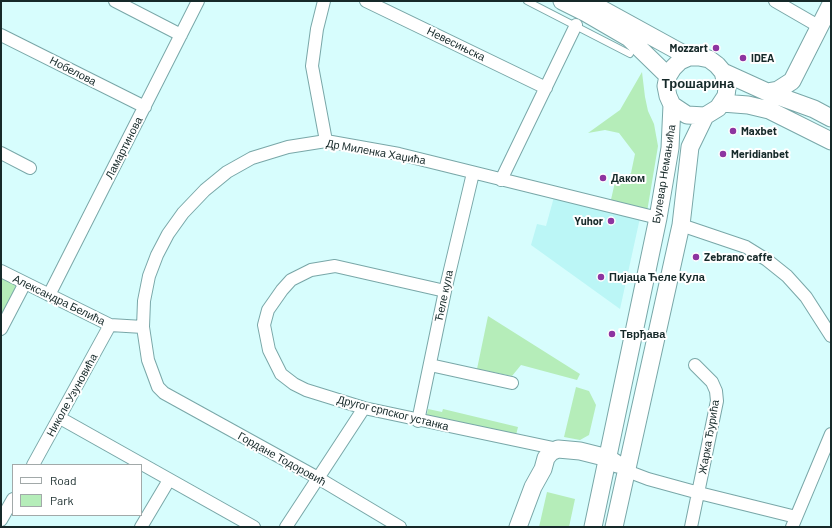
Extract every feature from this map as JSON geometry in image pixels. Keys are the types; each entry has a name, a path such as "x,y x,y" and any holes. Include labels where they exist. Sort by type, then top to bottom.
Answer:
{"street":[{"path":"115,1 181,35"},
{"name":"Ламартинова","path":"50,295 198,1"},
{"path":"324,1 317,29 312,66 326,141"},
{"name":"Невесињска","path":"366,1 546,88"},
{"path":"562,1 629,38 668,76"},
{"path":"587,1 689,57"},
{"path":"775,1 820,27"},
{"path":"767,92 778,90 792,80 831,4"},
{"path":"501,180 576,25"},
{"name":"Нобелова","path":"1,35 145,107"},
{"path":"672,105 666,86 668,76 673,68 680,61 689,57 709,59 717,64 723,72 727,88 722,103 712,113 705,116"},
{"path":"723,72 767,92 798,102 831,118"},
{"path":"722,103 748,105 769,110 831,141"},
{"name":"Булевар Немањића","path":"614,527 681,225 690,147 705,116 687,115 672,105"},
{"name":"Булевар Немањића","path":"593,527 604,460 658,218 670,148 672,105"},
{"name":"Др Миленка Хаџића","path":"164,393 156,383 150,366 143,327 144,301 149,276 157,255 168,234 183,213 205,190 227,172 252,158 288,147 326,141 399,154 658,218"},
{"path":"1,153 30,168"},
{"name":"Ћеле кула","path":"418,421 445,291 473,172"},
{"path":"681,225 746,248 777,268 806,297 831,336"},
{"name":"Другог српског устанка","path":"445,291 335,266 322,267 291,280 274,300 268,310 264,325 269,350 281,374 294,384 306,390 364,408 418,421 558,448"},
{"name":"Александра Белића","path":"1,271 110,325 143,327"},
{"path":"1,329 25,283"},
{"name":"Николе Узуновића","path":"34,464 110,325"},
{"path":"430,365 512,383"},
{"name":"Жарка Ђурића","path":"692,527 717,401 716,391 712,382 695,365"},
{"name":"Гордане Тодоровић","path":"164,393 318,478 400,527"},
{"path":"286,527 364,408"},
{"path":"60,418 141,464"},
{"path":"518,527 543,469 547,455 558,448 604,460 626,471 648,479 794,522 831,434"},
{"path":"543,469 551,463 560,460 604,460"},
{"path":"142,465 254,527"},
{"path":"141,527 169,480"},
{"path":"1,520 12,502"}],"lane":[{"path":"527,1 630,54"}],"shaded area":[{"name":"Пијаца Ћеле Кула","path":"554,197 640,218 620,309 531,245 537,224 546,226"}],"green space":[{"path":"642,72 648,111 654,124 658,146 647,212 610,204 615,182 625,179 631,173 635,154 619,133 605,130 588,133 620,110"},
{"path":"1,278 17,286 1,317"},
{"path":"488,316 580,374 577,380 521,365 512,376 477,369"},
{"path":"576,387 589,391 596,405 589,435 580,440 564,437"},
{"path":"428,409 442,412 443,409 518,427 515,439 426,418"},
{"path":"547,492 575,499 569,527 539,527"}],"place":[{"name":"Mozzart","path":"716,48"},
{"name":"IDEA","path":"743,58"},
{"name":"Maxbet","path":"733,131"},
{"name":"Meridianbet","path":"723,154"},
{"name":"Даком","path":"603,178"},
{"name":"Yuhor","path":"611,221"},
{"name":"Zebrano caffe","path":"696,257"},
{"name":"Пијаца Ћеле Кула","path":"601,277"},
{"name":"Тврђава","path":"612,334"}],"district":[{"name":"Трошарина","path":"698,84"}]}
